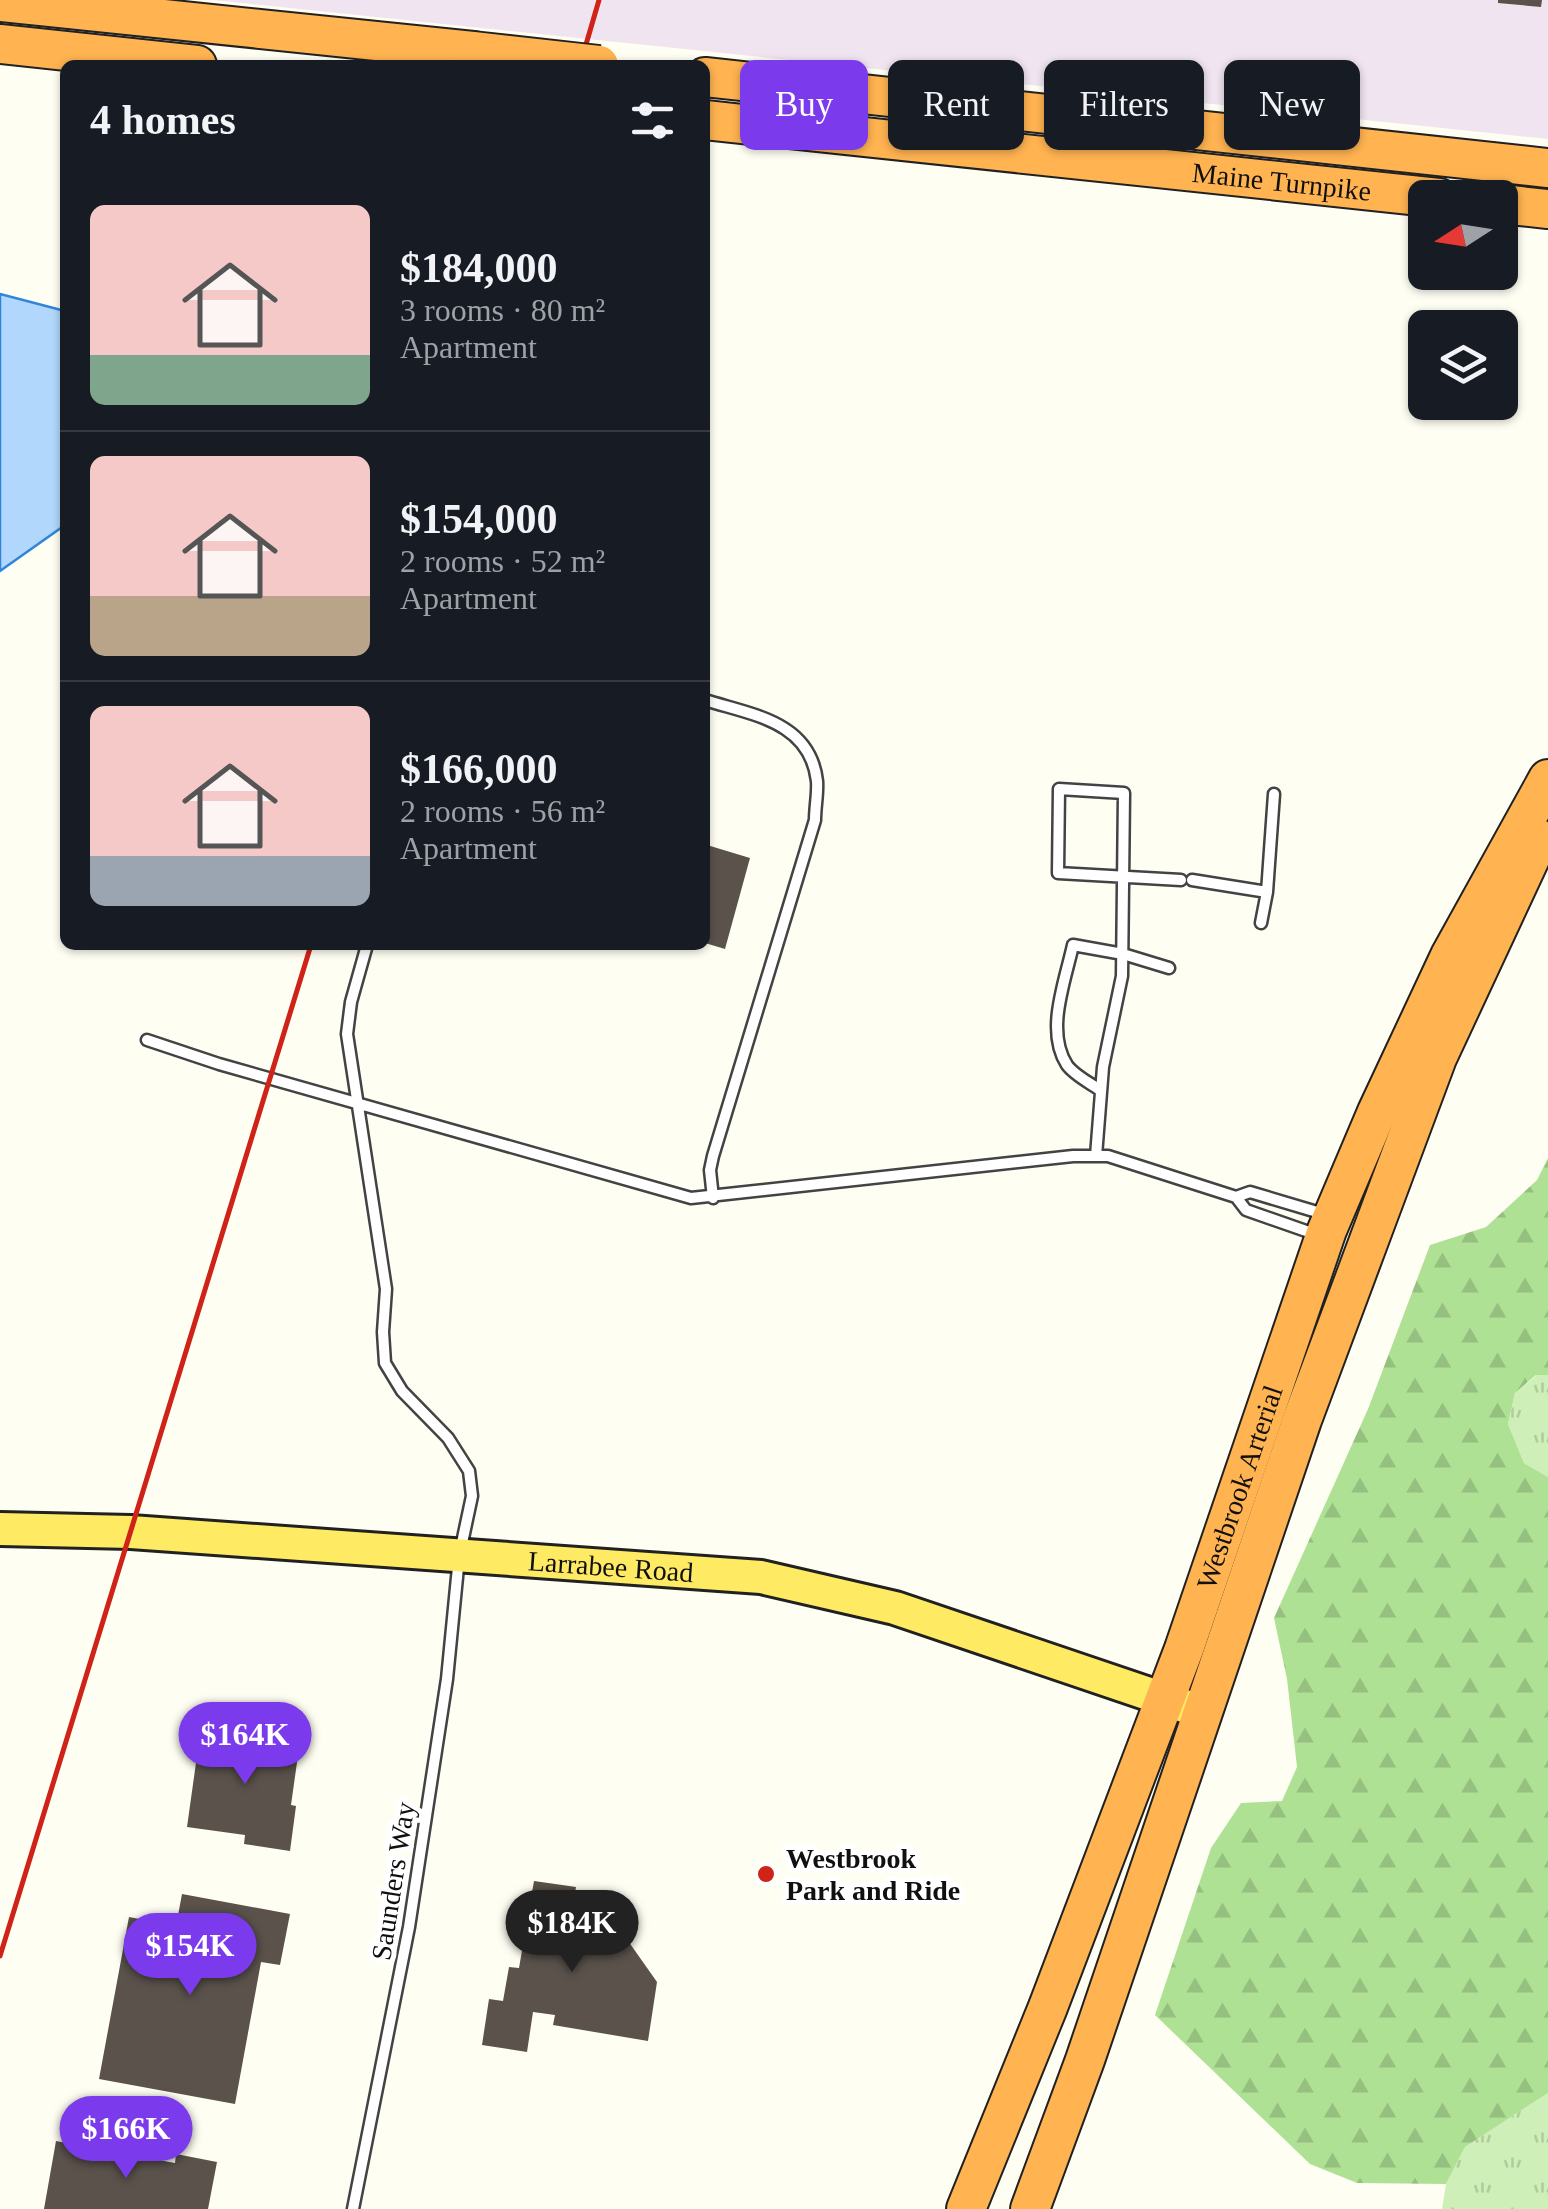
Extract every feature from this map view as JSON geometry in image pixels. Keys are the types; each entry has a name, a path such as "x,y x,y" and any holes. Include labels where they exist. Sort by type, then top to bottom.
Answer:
{"highway":[{"path":"0,2 554,60"},
{"path":"0,44 150,60"},
{"name":"Maine Turnpike","path":"710,77 1548,168"},
{"name":"Maine Turnpike","path":"710,121 1408,195"},
{"path":"1518,206 1548,209"},
{"name":"Westbrook Arterial","path":"1030,2209 1290,1454 1342,1234 1377,1112 1450,956 1548,779"},
{"name":"Westbrook Arterial","path":"966,2209 1048,2007 1342,1234 1437,1058 1548,820"}],"main road":[{"name":"Larrabee Road","path":"0,1529 130,1532 760,1577 895,1608 1202,1712"}],"lane":[{"path":"710,702 786,725 808,751 817,780 815,820 713,1156 712,1198"},
{"path":"1096,1156 1100,1090 1116,1014 1122,954 1124,876 1124,793 1059,789 1058,873 1124,876 1187,880 1267,892"},
{"path":"1261,923 1274,794"},
{"path":"1100,1090 1069,1068 1058,1045 1058,1010 1073,946 1122,954 1170,968"},
{"name":"Saunders Way","path":"353,2209 409,1927 442,1712 459,1557 472,1496 469,1471 448,1438 402,1391 386,1363 386,1289 348,1034 351,1002 367,950"},
{"path":"147,1040 358,1105 692,1198 1108,1156 1236,1197 1246,1210 1309,1232 1342,1234"},
{"path":"1236,1197 1250,1192 1317,1212 1342,1234"}],"shaded area":[{"path":"213,0 1548,0 1548,139 1360,119 1360,60 1224,60 1224,105 1204,103 1204,60 1044,60 1044,87 1024,84 1024,60 888,60 888,70 868,68 868,60 789,60"}],"green space":[{"path":"1548,1158 1548,1375 1536,1375 1515,1393 1508,1424 1524,1463 1548,1477 1548,2093 1465,2147 1446,2184 1357,2183 1310,2164 1155,2015 1211,1848 1241,1803 1282,1801 1297,1767 1287,1679 1274,1618 1368,1409 1430,1245 1486,1227 1537,1180"},
{"path":"1537,1375 1548,1375 1548,1477 1524,1463 1508,1424 1515,1393"},
{"path":"1548,2093 1548,2209 1442,2209 1446,2184 1465,2147"}],"water":[{"path":"0,294 60,310 60,529 0,571"}],"building":[{"path":"1498,0 1542,0 1541,7"},
{"path":"710,846 750,858 725,949 710,944"},
{"path":"201,1727 300,1741 291,1805 296,1806 290,1851 244,1844 245,1835 187,1827"},
{"path":"534,1881 576,1887 573,1906 607,1911 657,1982 648,2041 553,2025 555,2015 533,2012 527,2052 482,2045 489,1999 503,2001 509,1967 519,1968"},
{"path":"182,1894 290,1914 280,1965 261,1962 235,2104 99,2079 129,1917 176,1926"},
{"path":"56,2141 175,2163 176,2154 217,2162 208,2209 44,2209"}],"railway":[{"path":"581,60 599,0"},
{"path":"0,1956 309,950"}],"place":[{"name":"Westbrook Park and Ride","path":"766,1874"}]}
